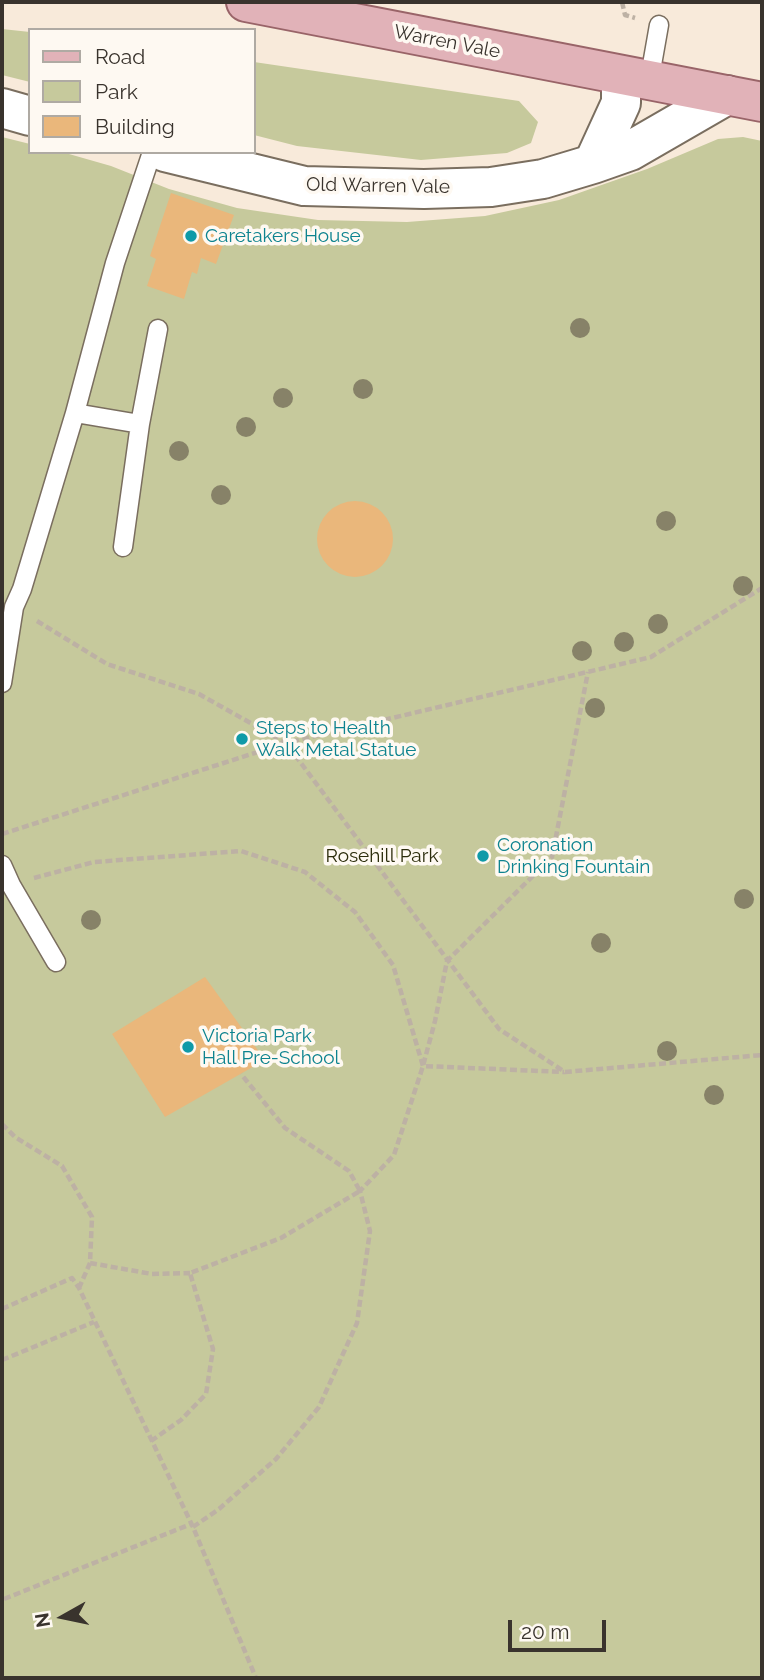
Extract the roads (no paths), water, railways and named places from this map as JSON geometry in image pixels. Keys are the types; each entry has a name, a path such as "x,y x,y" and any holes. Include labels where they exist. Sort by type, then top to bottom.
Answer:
{"main road":[{"name":"Warren Vale","path":"246,2 744,99"}],"street":[{"path":"593,164 635,79"},
{"name":"Old Warren Vale","path":"173,154 304,186 424,189 491,187 543,179 593,164 630,151 744,99"},
{"path":"2,108 28,115"}],"lane":[{"path":"635,79 659,25"},
{"path":"2,683 14,607 22,589 75,413 114,263 151,154"},
{"path":"123,547 140,424 158,329"},
{"path":"75,413 140,424"},
{"path":"2,865 56,962"}],"place":[{"name":"Caretakers House","path":"191,236"},
{"name":"Steps to Health Walk Metal Statue","path":"242,739"},
{"name":"Coronation Drinking Fountain","path":"483,856"},
{"name":"Victoria Park Hall Pre-School","path":"188,1047"}],"park label":[{"name":"Rosehill Park","path":"382,856"}]}
